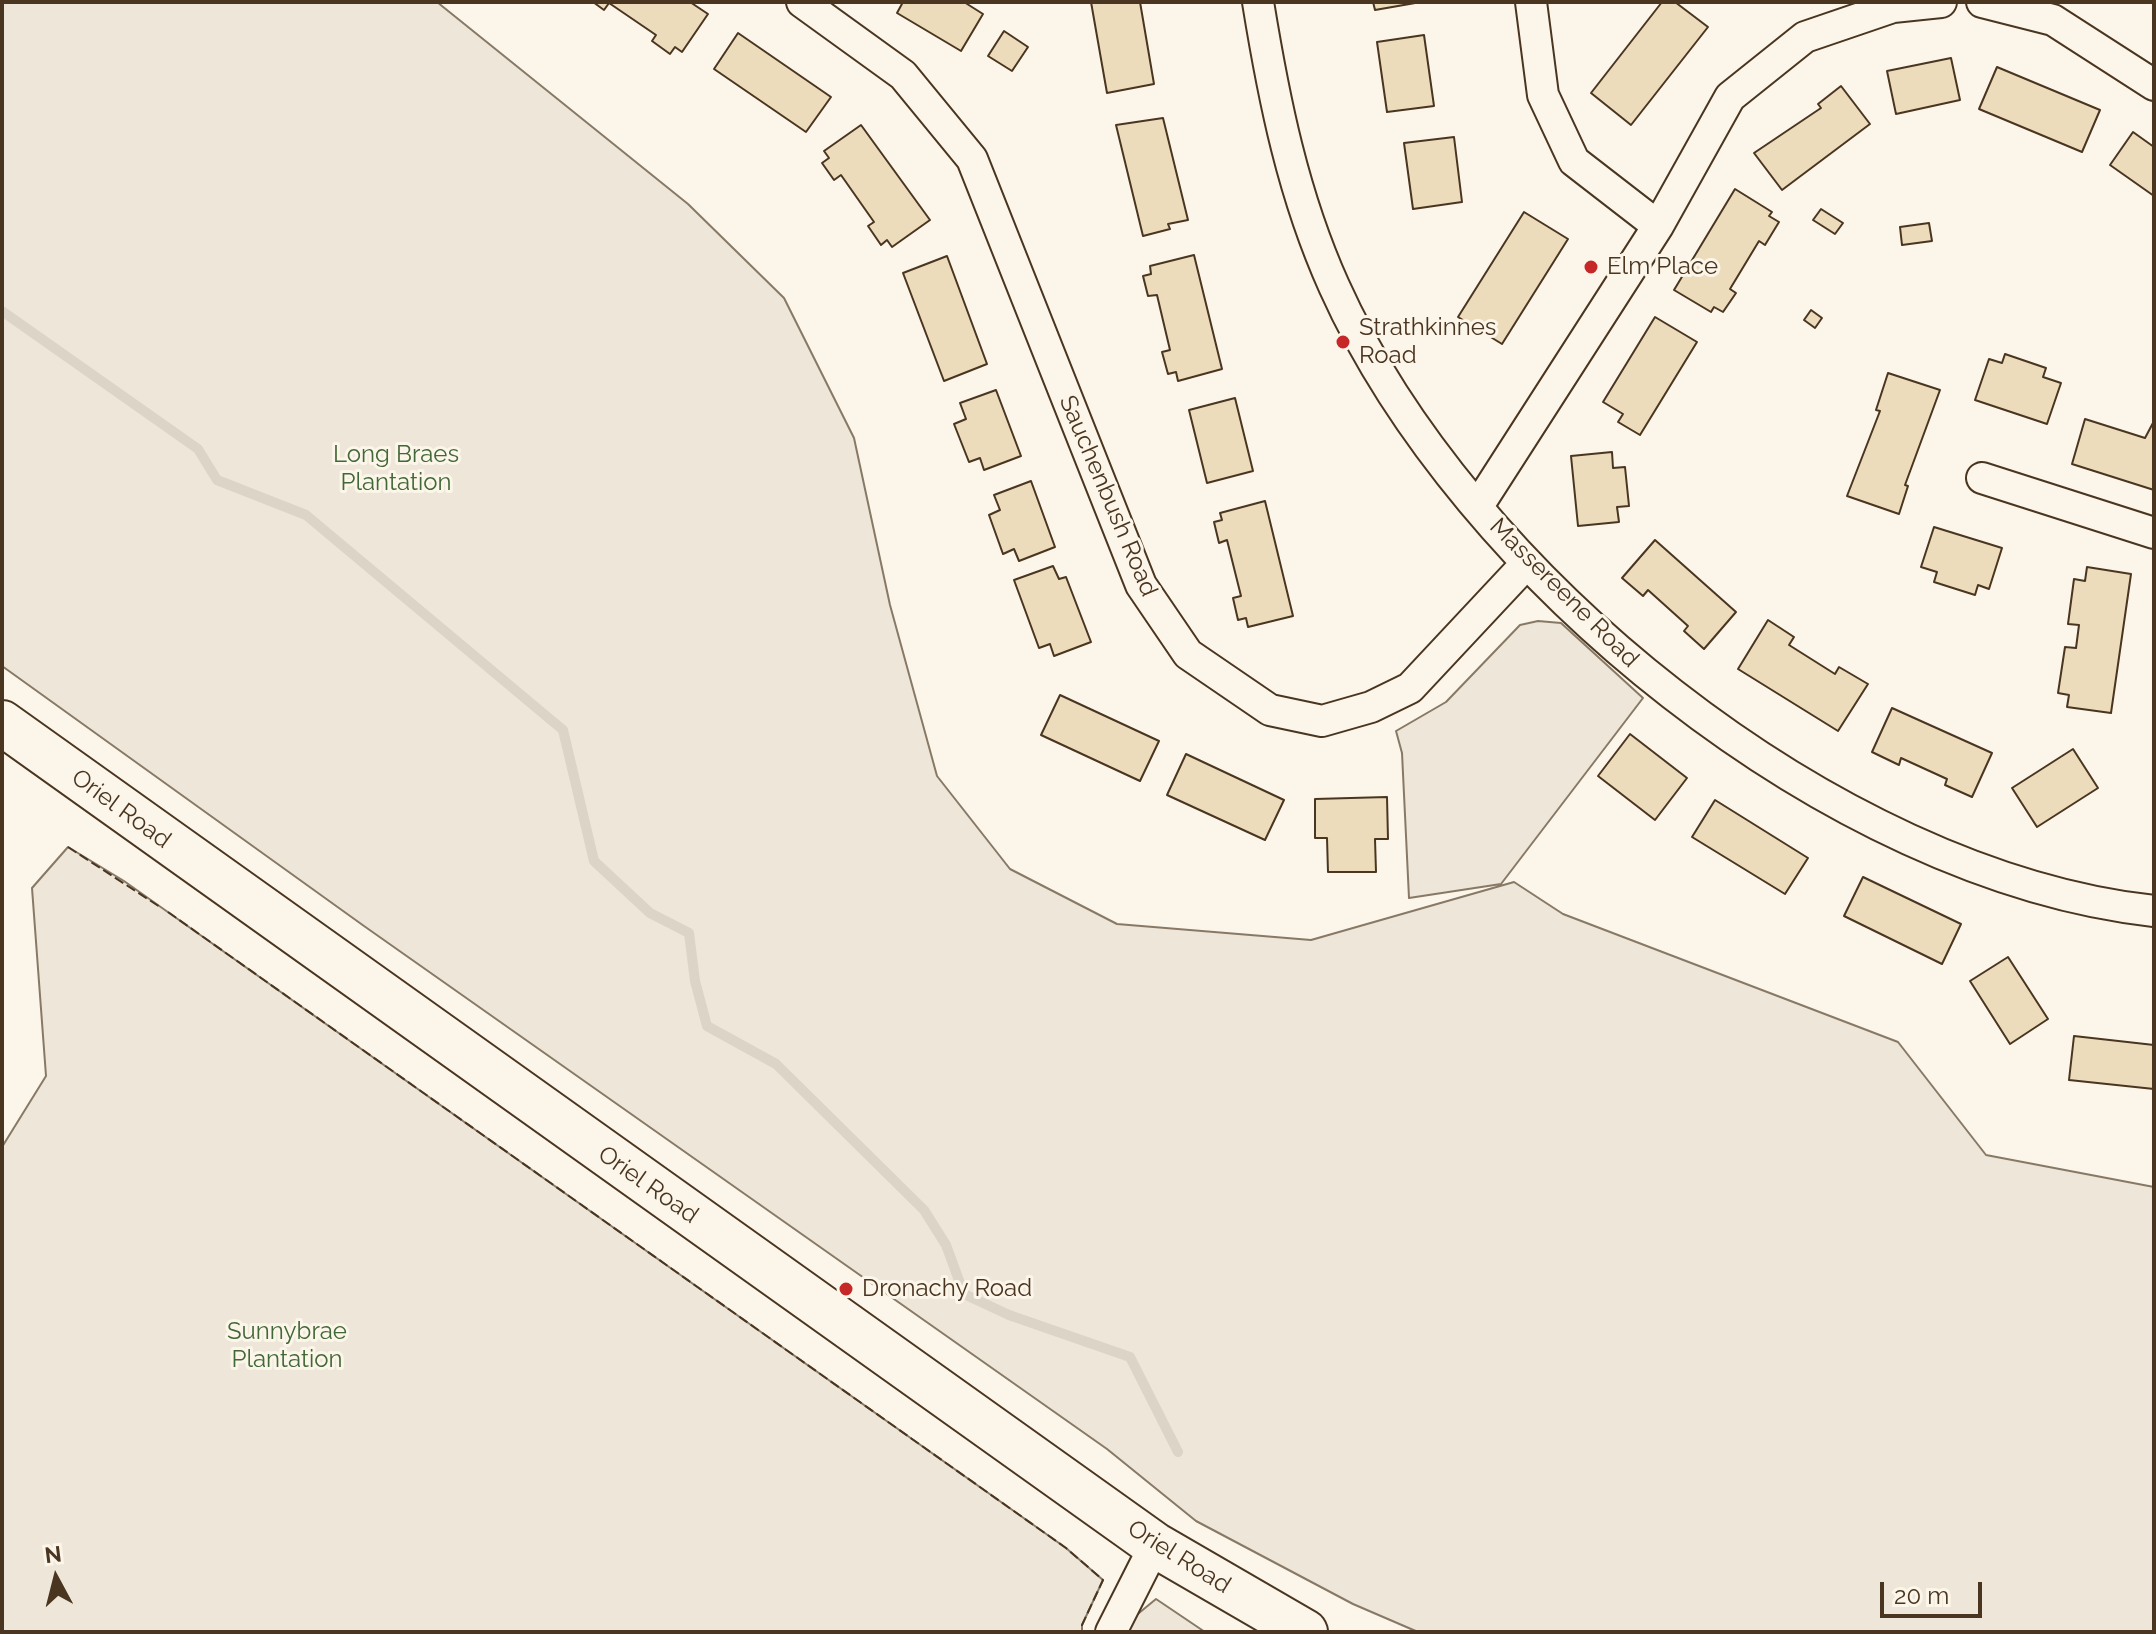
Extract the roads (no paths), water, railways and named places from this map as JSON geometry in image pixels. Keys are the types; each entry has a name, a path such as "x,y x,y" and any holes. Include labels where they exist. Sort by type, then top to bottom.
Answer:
{"main road":[{"name":"Oriel Road","path":"2,723 1155,1545 1305,1632"}],"street":[{"name":"Sauchenbush Road","path":"802,2 836,12 903,75 972,159 1141,585 1188,654 1270,710 1322,721 1371,707 1410,688 1527,563"},
{"name":"Massereene Road","path":"1258,2 1286,153 1333,286 1395,401 1419,437 1527,563 1640,669 1777,769 1871,821 1963,861 2044,888 2153,903"},
{"path":"1531,2 1543,95 1574,161 1658,226"},
{"path":"1478,506 1658,226 1730,97 1805,37 1893,7 1941,2"},
{"path":"1982,2 2053,20 2154,85"},
{"path":"1982,478 2154,533"},
{"path":"1111,1632 1111,1626 1155,1545"}],"waterway":[{"path":"2,311 198,449 217,480 306,515 563,730 594,861 650,913 689,933 695,981 707,1026 776,1064 924,1210 946,1245 964,1294 1009,1315 1130,1357 1178,1452"}],"place":[{"name":"Elm Place","path":"1591,267"},
{"name":"Strathkinnes Road","path":"1343,342"},
{"name":"Dronachy Road","path":"846,1289"}],"park label":[{"name":"Long Braes Plantation","path":"396,469"},
{"name":"Sunnybrae Plantation","path":"287,1346"}]}
